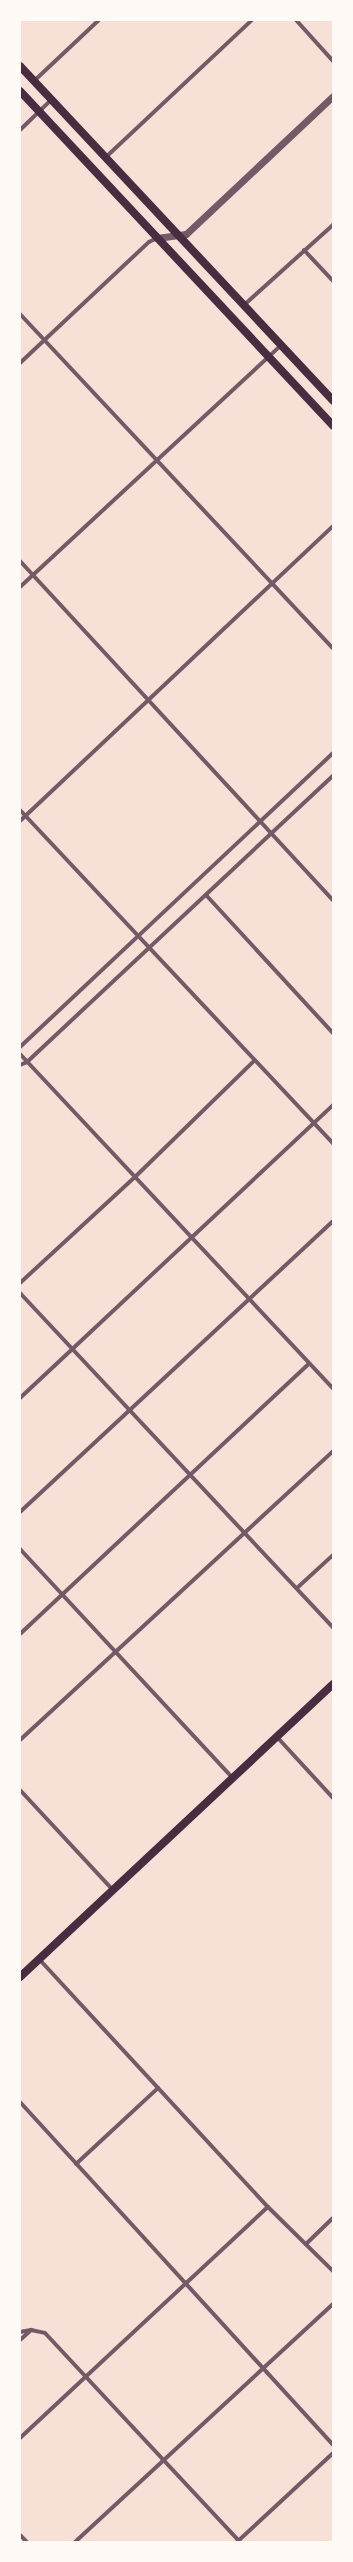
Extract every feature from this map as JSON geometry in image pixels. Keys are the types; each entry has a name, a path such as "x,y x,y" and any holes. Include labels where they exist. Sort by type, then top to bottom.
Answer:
{"main road":[{"path":"20,66 333,401"},
{"path":"20,91 333,425"},
{"path":"20,1977 333,1684"}],"street":[{"path":"34,81 99,20"},
{"path":"105,158 252,20"},
{"path":"296,20 333,61"},
{"path":"20,363 149,242 157,238 186,234 333,96"},
{"path":"20,130 52,100"},
{"path":"244,305 333,224"},
{"path":"304,250 333,281"},
{"path":"20,314 333,649"},
{"path":"20,588 281,345"},
{"path":"20,821 333,526"},
{"path":"20,562 333,900"},
{"path":"20,1046 333,753"},
{"path":"20,1065 28,1062 150,946 272,835 333,776"},
{"path":"20,810 150,946 254,1061 333,1143"},
{"path":"206,895 333,1033"},
{"path":"20,1054 333,1389"},
{"path":"20,1283 135,1177 254,1061"},
{"path":"20,1398 333,1105"},
{"path":"20,1512 332,1223"},
{"path":"20,1293 333,1627"},
{"path":"20,1634 191,1476 309,1364"},
{"path":"20,1740 333,1450"},
{"path":"20,1549 233,1778"},
{"path":"297,1588 333,1555"},
{"path":"277,1737 333,1798"},
{"path":"20,1790 113,1890"},
{"path":"40,1959 268,2207 333,2271"},
{"path":"76,2164 158,2088"},
{"path":"20,2102 333,2445"},
{"path":"20,2438 268,2207"},
{"path":"306,2244 333,2218"},
{"path":"75,2542 333,2304"},
{"path":"20,2340 31,2330"},
{"path":"20,2332 31,2330 45,2333 238,2541 333,2453"},
{"path":"20,2535 27,2542"}]}
